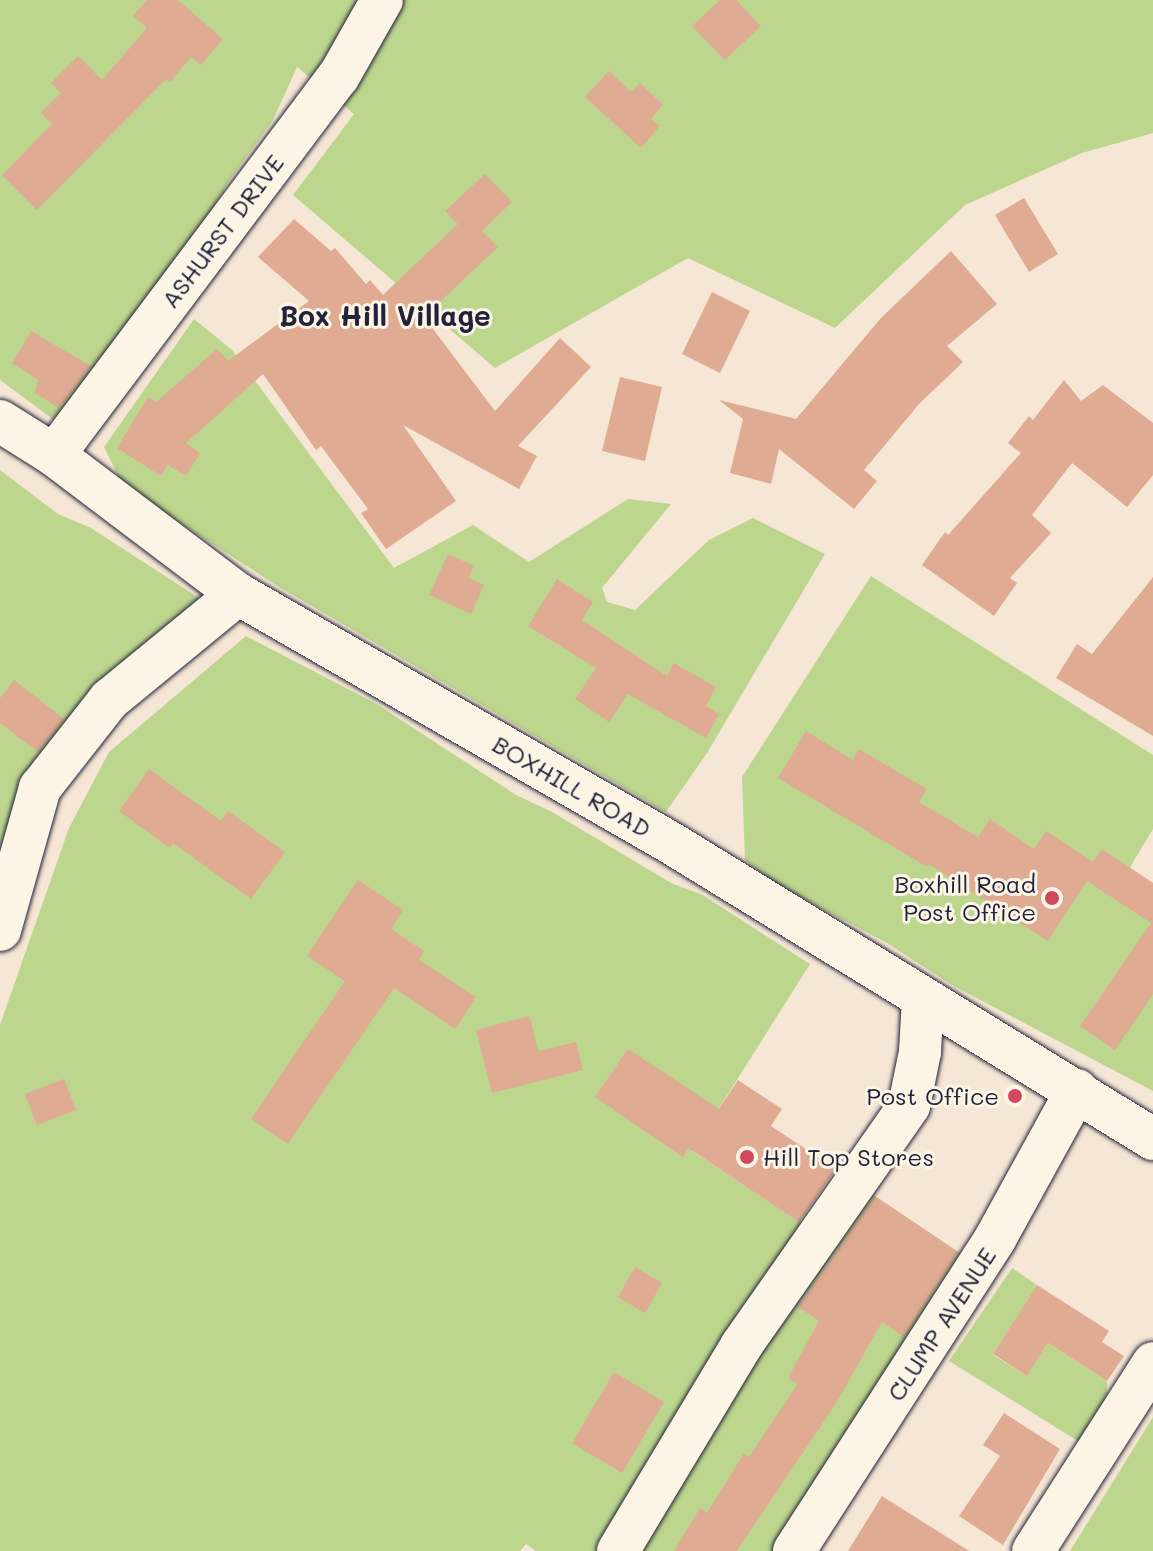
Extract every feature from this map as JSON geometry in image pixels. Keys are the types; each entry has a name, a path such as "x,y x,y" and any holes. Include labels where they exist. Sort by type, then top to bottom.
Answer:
{"street":[{"name":"ASHURST DRIVE","path":"54,455 339,76 382,0"},
{"name":"BOXHILL ROAD","path":"0,421 54,455 238,594 671,843 1153,1139"},
{"path":"0,930 40,788 109,700 238,594"},
{"path":"618,1551 741,1346 909,1106 920,1052 923,999"},
{"name":"CLUMP AVENUE","path":"794,1551 995,1239 1077,1090"},
{"path":"1033,1551 1153,1363"}],"green space":[{"path":"0,0 1153,0 1153,133 1082,153 965,205 835,328 688,258 495,368 293,195 354,114 297,67 273,120 228,182 202,229 58,423 0,380"},
{"path":"194,319 232,350 394,568 473,525 529,562 628,499 671,504 602,588 607,602 635,610 709,540 753,518 825,554 707,753 666,812 279,587 123,486 104,447"},
{"path":"0,470 58,514 91,528 199,598 181,625 18,792 0,852"},
{"path":"871,576 1153,755 1153,829 1115,892 1153,918 1153,1091 952,985 887,943 776,884 745,860 742,777"},
{"path":"246,636 375,703 516,795 552,812 673,884 701,894 810,964 692,1151 812,1230 603,1551 536,1551 526,1544 520,1551 0,1551 0,1025 69,828 109,752"},
{"path":"866,1186 873,1195 966,1257 777,1551 629,1551"},
{"path":"1012,1268 1037,1285 993,1355 1027,1376 1048,1343 1107,1381 1107,1402 1081,1443 949,1361"},
{"path":"1153,1417 1153,1551 1070,1551"}],"building":[{"path":"147,0 178,0 223,39 201,65 191,57 170,82 166,79 37,210 2,175 52,124 41,113 61,93 51,83 78,56 102,80 147,28 133,16"},
{"path":"720,0 736,0 761,26 725,60 692,26"},
{"path":"609,71 631,92 640,83 663,105 651,119 660,126 641,148 585,97"},
{"path":"485,174 512,202 482,231 498,247 424,317 495,411 560,338 591,367 518,446 537,456 519,489 403,425 456,501 386,549 361,513 368,509 321,446 316,450 263,374 186,443 200,453 186,476 168,465 161,476 117,448 148,397 156,402 217,349 228,361 309,301 258,257 294,219 331,251 335,248 366,284 370,280 383,295 458,224 445,211"},
{"path":"1024,198 1058,254 1029,272 995,215"},
{"path":"951,251 997,304 947,346 963,362 919,404 864,470 877,481 854,509 779,449 771,484 730,473 743,419 719,400 796,419 881,318"},
{"path":"712,292 750,311 720,373 682,354"},
{"path":"31,331 91,366 59,408 35,393 38,380 12,363"},
{"path":"620,377 662,387 645,461 602,451"},
{"path":"1064,380 1081,401 1103,385 1153,423 1153,475 1127,507 1072,463 1032,515 1051,533 1010,578 1017,583 994,616 922,565 945,532 948,535 1021,453 1008,443 1029,416 1033,420"},
{"path":"448,554 474,566 468,578 484,585 471,614 429,595"},
{"path":"1153,577 1153,736 1056,678 1077,644 1092,654"},
{"path":"557,579 593,602 582,620 667,676 674,663 716,687 706,706 719,714 706,738 628,694 609,722 575,699 596,668 528,626"},
{"path":"14,680 64,719 38,752 0,723 0,698"},
{"path":"806,731 853,760 859,749 927,789 919,802 978,837 990,819 1034,849 1046,831 1093,862 1102,849 1153,883 1153,994 1115,1050 1080,1026 1151,923 1087,881 1048,941 929,864 927,867 778,778"},
{"path":"149,769 221,821 228,811 285,852 251,899 173,843 170,848 119,811"},
{"path":"358,880 403,910 391,929 424,951 419,960 476,997 455,1029 394,988 288,1144 251,1119 345,981 307,956"},
{"path":"530,1016 538,1051 576,1042 583,1070 492,1093 476,1030"},
{"path":"628,1049 719,1109 738,1080 782,1109 771,1126 836,1169 799,1222 688,1148 683,1157 595,1097"},
{"path":"64,1079 76,1110 37,1125 25,1094"},
{"path":"875,1196 958,1252 904,1337 882,1322 835,1405 737,1551 674,1551 700,1508 707,1513 744,1453 749,1457 798,1384 788,1378 819,1321 798,1307"},
{"path":"635,1267 662,1283 645,1313 618,1297"},
{"path":"1037,1285 1109,1331 1102,1342 1124,1356 1107,1381 1048,1343 1027,1376 993,1354"},
{"path":"614,1372 664,1402 622,1473 572,1443"},
{"path":"1004,1413 1060,1449 1003,1545 959,1516 1000,1456 983,1445"},
{"path":"882,1496 969,1551 848,1551"}],"place":[{"name":"Boxhill Road Post Office","path":"1052,898"},
{"name":"Post Office","path":"1015,1096"},
{"name":"Hill Top Stores","path":"747,1157"}],"district":[{"name":"Box Hill Village","path":"385,315"}]}
